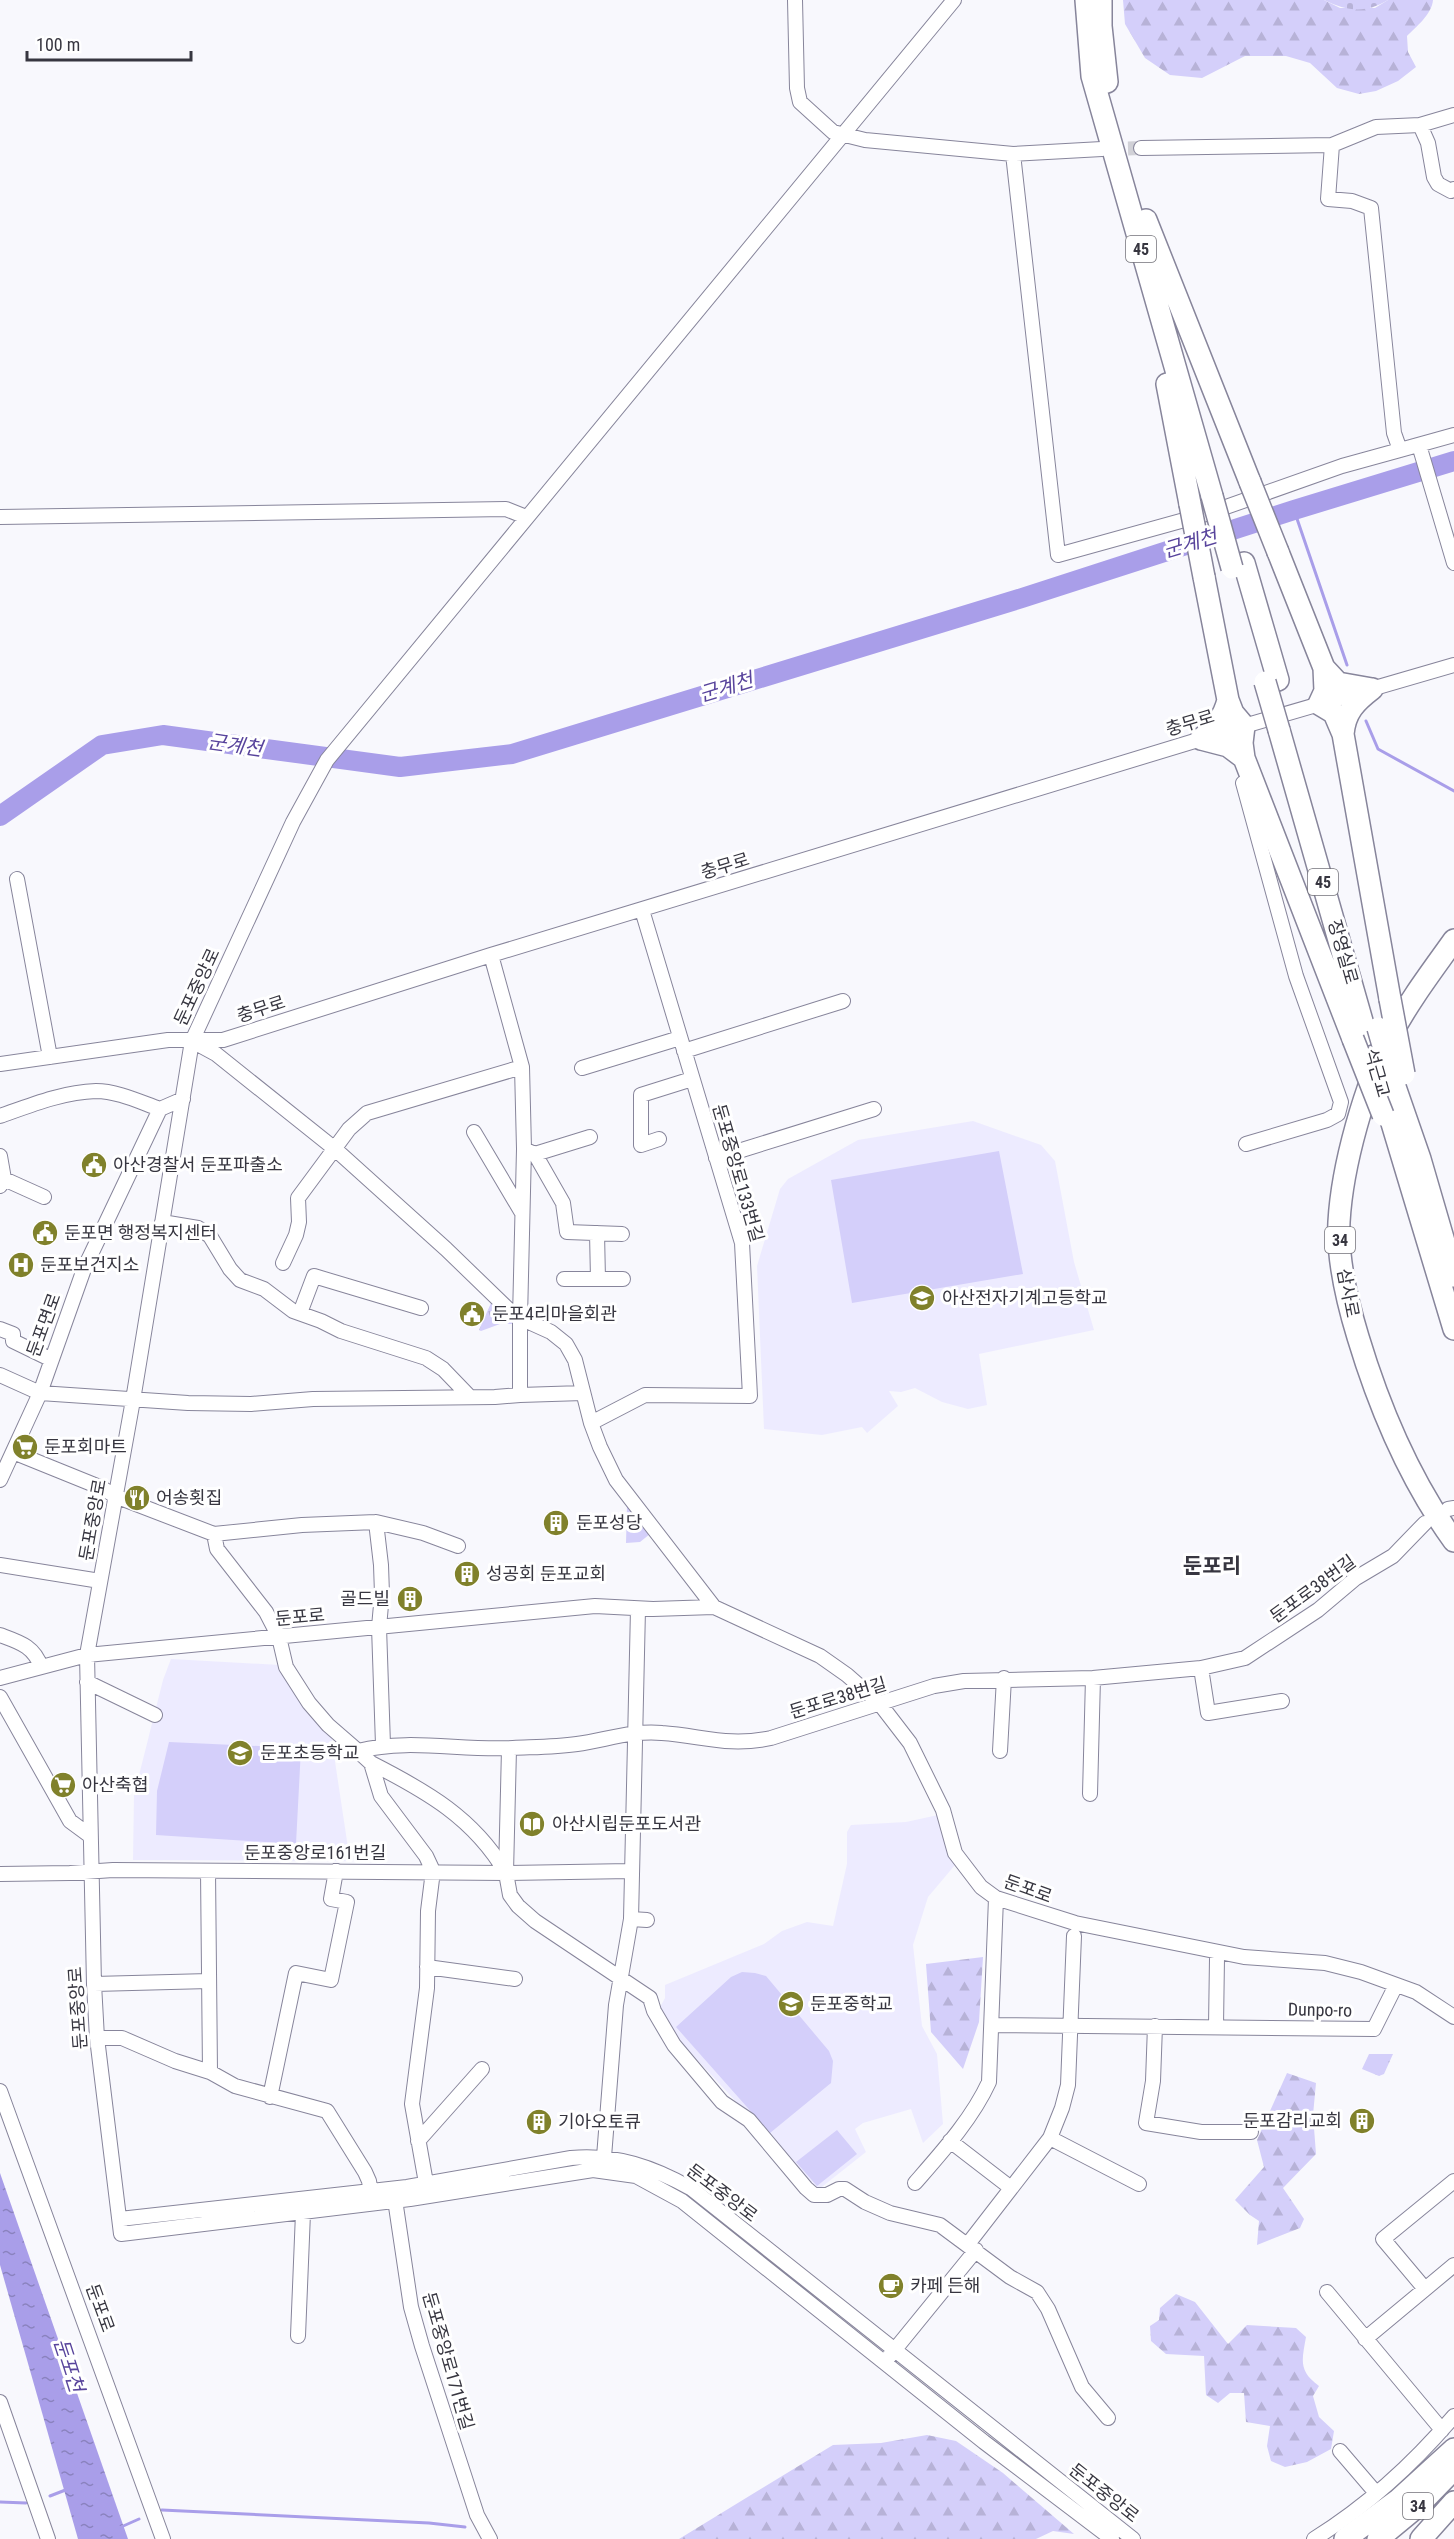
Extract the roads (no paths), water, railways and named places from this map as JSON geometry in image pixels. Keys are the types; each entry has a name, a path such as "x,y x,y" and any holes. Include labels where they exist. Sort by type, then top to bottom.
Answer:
{"highway":[{"name":"45","path":"1086,0 1092,76 1140,248 1218,494"},
{"name":"45","path":"1101,0 1101,26 1109,94 1146,220 1218,494"},
{"path":"1146,220 1324,668 1325,691 1319,704 1337,716 1343,734 1390,999 1399,1079"},
{"path":"1140,248 1228,700 1233,713 1244,726 1240,755"},
{"name":"장영실로","path":"1218,494 1285,729 1366,1034"},
{"path":"1324,668 1338,683 1372,689"},
{"path":"1343,734 1344,720 1350,709 1372,689"},
{"path":"1201,739 1221,719 1228,700"},
{"path":"1201,739 1228,746 1240,755 1366,1034"},
{"name":"삼사로","path":"1454,940 1417,991 1390,1036 1369,1089 1353,1142 1342,1190 1339,1223 1348,1306 1372,1388 1397,1446 1454,1541"},
{"name":"석근교","path":"1366,1034 1399,1079"},
{"name":"석근교","path":"1366,1034 1386,1112 1454,1329"},
{"name":"45","path":"1399,1079 1454,1276"},
{"path":"1345,2539 1398,2500 1454,2449"},
{"name":"34","path":"1378,2539 1418,2506 1454,2469"},
{"name":"34","path":"1400,2539 1428,2516 1454,2488"},
{"path":"1421,2539 1454,2502"}],"street":[{"path":"795,0 797,88 800,102 833,132 865,140 1013,154 1102,149"},
{"name":"둔포중앙로","path":"371,2198 303,2213 121,2234 97,2038 89,1835 87,1655 133,1400 192,1041 311,785 345,736 954,0"},
{"path":"1141,148 1332,145 1376,127 1420,125 1454,115"},
{"path":"1420,125 1428,143 1434,177 1438,184 1450,191 1454,189"},
{"path":"1332,145 1328,199 1352,201 1371,208 1394,433 1400,450"},
{"path":"1013,154 1058,555 1206,514 1342,466 1400,450 1420,451 1454,435"},
{"path":"1420,451 1454,563"},
{"path":"0,518 485,509 506,509 526,517"},
{"name":"충무로","path":"0,1064 168,1040 223,1040 491,955 1244,726 1454,665"},
{"path":"1240,755 1237,765 1248,796 1250,813 1296,976 1341,1102 1338,1114 1327,1120 1246,1144"},
{"path":"17,879 50,1057"},
{"name":"둔포중앙로133번길","path":"591,1424 645,1395 750,1396 742,1243 642,910"},
{"path":"491,955 522,1067 530,1152 523,1214 520,1395"},
{"path":"582,1068 843,1001"},
{"name":"둔포로","path":"192,1041 216,1054 335,1149 520,1318 551,1332 566,1344 575,1360 591,1424 616,1480 714,1607"},
{"path":"283,1263 296,1235 299,1222 298,1198 349,1129 367,1113 522,1067"},
{"path":"659,1139 641,1145 642,1095 692,1079"},
{"path":"0,1116 42,1101 98,1091 122,1096 160,1109 183,1099"},
{"name":"둔포면로","path":"0,1479 40,1393 50,1359 84,1269 160,1109"},
{"path":"716,1158 874,1109"},
{"path":"474,1132 523,1214"},
{"path":"530,1152 590,1137"},
{"path":"530,1152 563,1203 567,1232 622,1234"},
{"path":"0,1156 2,1183 44,1197"},
{"path":"162,1222 198,1228 210,1236 230,1269 240,1280 264,1288 300,1313 341,1331 426,1358 443,1369 470,1397"},
{"path":"597,1233 597,1279"},
{"path":"300,1313 314,1276 421,1308"},
{"path":"564,1279 623,1279"},
{"path":"0,1329 13,1334 14,1341 50,1359"},
{"path":"0,1375 40,1393 133,1400 251,1404 294,1400 583,1393"},
{"path":"14,1452 102,1488 115,1496 214,1534 302,1525 376,1522 423,1533 458,1546"},
{"path":"376,1522 382,1594 379,1627 383,1744"},
{"name":"둔포로38번길","path":"358,1751 383,1744 509,1749 576,1744 635,1733 663,1732 701,1739 746,1743 771,1738 934,1686 964,1681 1004,1678 1093,1678 1201,1668 1245,1658 1318,1610 1356,1578 1393,1556 1425,1523"},
{"path":"214,1534 217,1549 266,1612 279,1637 286,1667 309,1703 328,1725 371,1763 425,1791 474,1828 494,1852 506,1872"},
{"path":"0,1565 100,1581"},
{"name":"둔포로","path":"0,1678 87,1655 595,1606 714,1607 820,1656 847,1675 880,1704 910,1743 926,1772 943,1810 955,1853 981,1887 996,1898 1075,1923 1244,1957 1325,1964 1361,1972 1436,2003 1454,2017"},
{"path":"604,2157 616,2005 631,1919 638,1608"},
{"path":"0,1635 27,1645 37,1655 41,1667"},
{"path":"1201,1668 1208,1713 1281,1701"},
{"path":"1000,1751 1004,1678"},
{"path":"1090,1794 1093,1678"},
{"path":"87,1682 155,1715"},
{"path":"0,1697 70,1821 89,1835"},
{"path":"509,1749 506,1872 510,1895 518,1906 535,1921 650,1998 674,2044 722,2102 749,2120 814,2195 827,2195 845,2189 865,2202 890,2213 940,2225 1010,2277 1037,2292 1048,2309 1082,2387 1108,2418"},
{"path":"371,1763 381,1796 426,1856 433,1871 428,1911 427,1988 412,2104 426,2183"},
{"name":"둔포중앙로161번길","path":"0,1874 113,1870 506,1872 631,1870"},
{"path":"208,1871 210,2072"},
{"path":"270,2097 296,1973 331,1980 347,1902 331,1899 336,1872"},
{"path":"915,2183 950,2141 989,2082 996,1898"},
{"path":"631,1919 647,1920"},
{"path":"884,2362 972,2247 1011,2188 1050,2138 1068,2085 1074,1936"},
{"path":"1216,2026 1217,1958"},
{"path":"427,1967 515,1979"},
{"path":"94,1984 209,1981"},
{"name":"Dunpo-ro","path":"992,2025 1374,2028 1396,1985"},
{"path":"1155,2026 1153,2081 1146,2123 1201,2132 1251,2132"},
{"path":"97,2038 122,2038 175,2061 210,2072 235,2086 327,2111 365,2172 371,2198"},
{"path":"418,2141 482,2069"},
{"name":"둔포로","path":"0,2091 163,2539"},
{"path":"1050,2138 1139,2184"},
{"path":"950,2141 1011,2188"},
{"name":"둔포중앙로","path":"394,2195 426,2183 571,2158 604,2157 637,2163 692,2189 1133,2539"},
{"name":"둔포중앙로","path":"120,2219 371,2198 583,2171 613,2172 636,2176 682,2201 1112,2539"},
{"path":"1425,2289 1383,2239 1454,2181"},
{"name":"둔포중앙로171번길","path":"394,2195 411,2307 477,2515 490,2539"},
{"path":"298,2336 303,2213"},
{"path":"1365,2339 1454,2265"},
{"path":"1327,2292 1442,2430"},
{"path":"0,2402 48,2539"},
{"path":"1314,2539 1376,2493 1420,2455 1454,2416"},
{"path":"1340,2451 1376,2493"}],"water":[{"path":"0,2173 128,2539 78,2539 0,2265"}],"waterway":[{"name":"군계천","path":"0,816 102,745 163,735 400,767 512,754 1022,598 1454,461"},
{"path":"1294,510 1347,665"},
{"path":"1366,721 1378,749 1454,791"},
{"path":"50,2496 68,2489"},
{"path":"0,2502 26,2503"},
{"path":"162,2510 429,2523 465,2527"},
{"path":"121,2527 139,2519"}],"tunnel":[{"path":"1107,149 1141,148"}],"place":[{"name":"아산경찰서 둔포파출소","path":"94,1165"},
{"name":"둔포면 행정복지센터","path":"45,1233"},
{"name":"둔포보건지소","path":"21,1265"},
{"name":"아산전자기계고등학교","path":"922,1298"},
{"name":"둔포4리마을회관","path":"472,1314"},
{"name":"둔포회마트","path":"25,1447"},
{"name":"어송횟집","path":"137,1498"},
{"name":"둔포성당","path":"556,1523"},
{"name":"성공회 둔포교회","path":"467,1574"},
{"name":"골드빌","path":"410,1599"},
{"name":"둔포초등학교","path":"240,1753"},
{"name":"아산축협","path":"63,1785"},
{"name":"아산시립둔포도서관","path":"532,1824"},
{"name":"둔포중학교","path":"791,2004"},
{"name":"둔포감리교회","path":"1362,2121"},
{"name":"기아오토큐","path":"539,2122"},
{"name":"카페 든해","path":"891,2286"}],"district":[{"name":"둔포리","path":"1212,1566"}],"water label":[{"name":"둔포천","path":"69,2365"}]}
